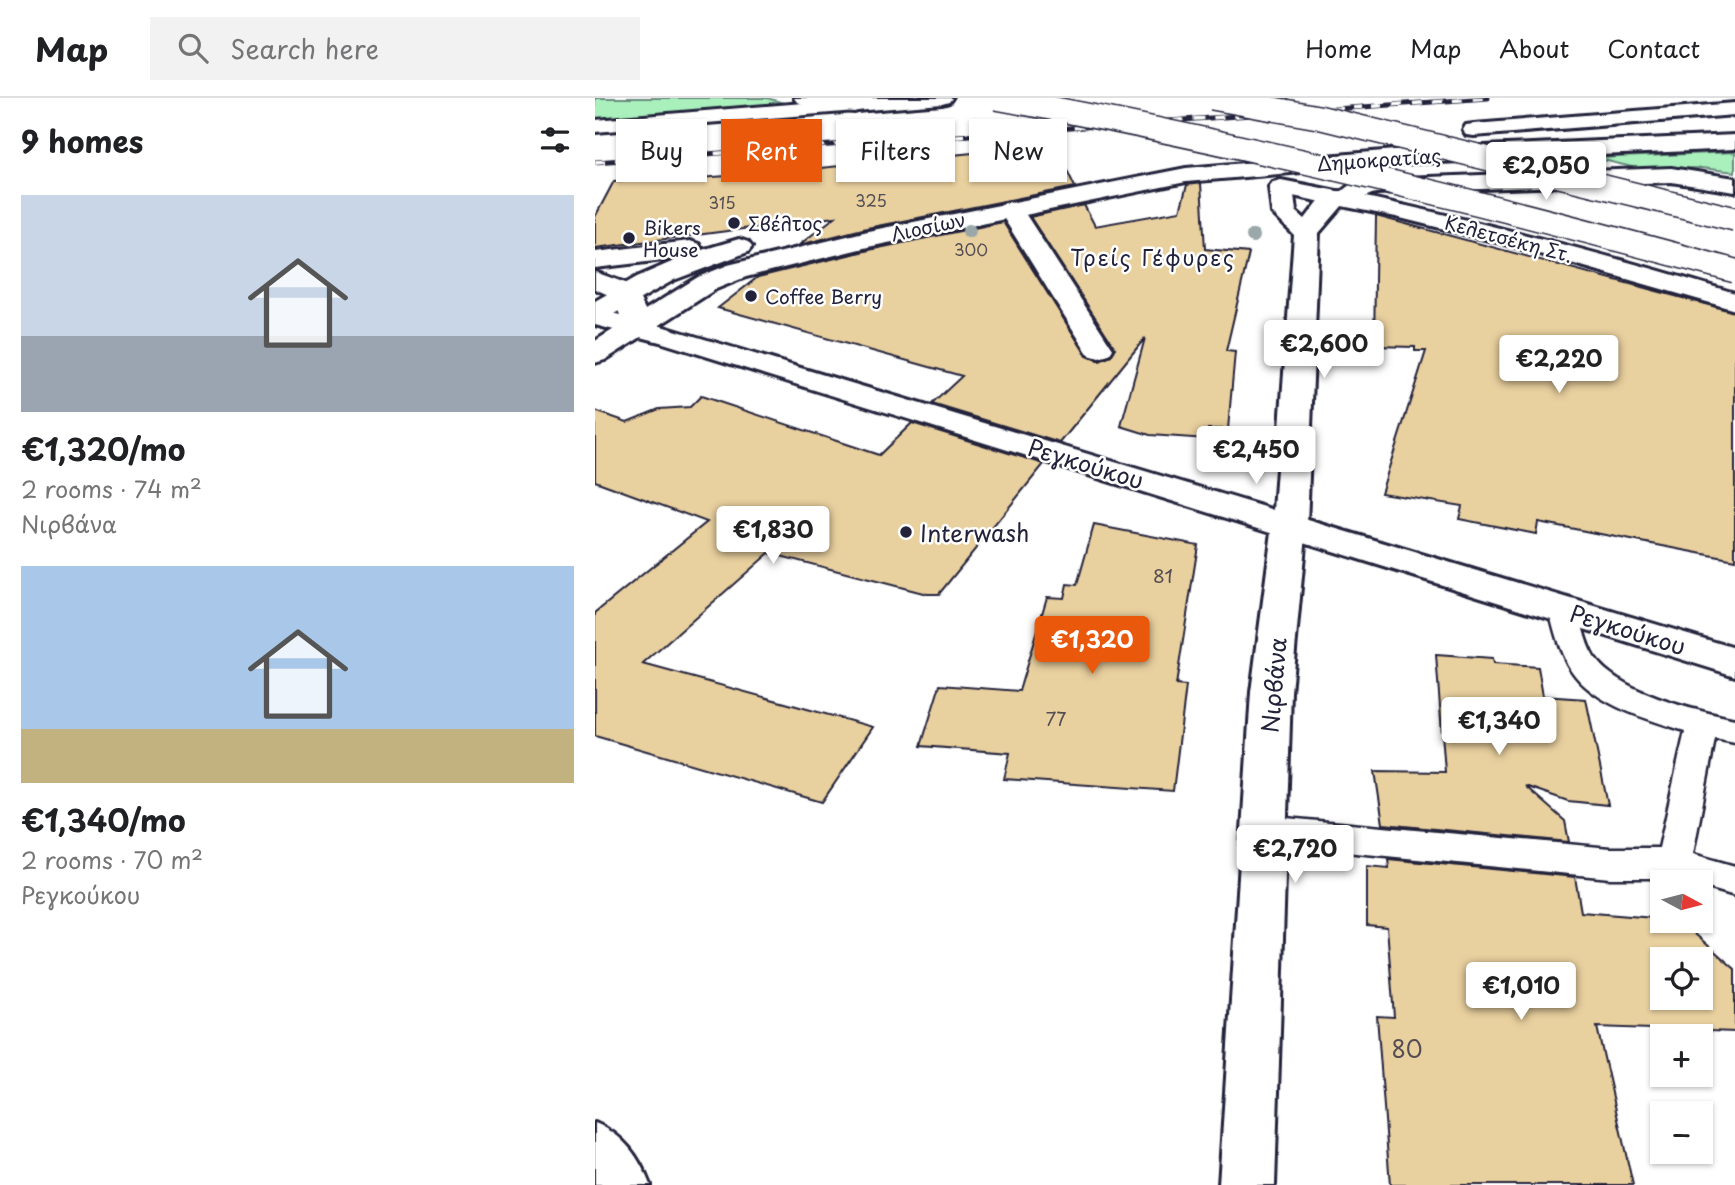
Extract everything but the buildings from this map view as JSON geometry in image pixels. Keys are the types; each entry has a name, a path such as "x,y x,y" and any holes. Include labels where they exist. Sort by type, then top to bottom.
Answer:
{"main road":[{"path":"804,98 854,106"},
{"path":"595,126 942,98"},
{"path":"996,98 1219,140 1360,172 1533,215 1735,271"},
{"path":"1212,98 1318,117 1735,219"},
{"name":"Δημοκρατίας","path":"1179,166 1474,130 1735,109"},
{"name":"Δημοκρατίας","path":"1474,130 1735,122"},
{"name":"Δημοκρατίας","path":"1233,169 1395,157 1735,142"},
{"name":"Λιοσίων","path":"625,292 675,267 782,236 1125,164 1233,169"},
{"name":"Λιοσίων","path":"595,354 707,283 737,271 868,239 1010,209 1179,166"},
{"name":"Κελετσέκη Στ.","path":"1179,166 1231,180 1408,211 1653,277 1735,302"},
{"path":"1281,187 1284,213 1307,233 1329,204 1359,189 1376,186 1671,175 1735,184"},
{"path":"1010,209 1099,349"},
{"name":"Νιρβάνα","path":"1247,1185 1271,692 1290,524 1307,233"},
{"path":"595,260 782,236"},
{"path":"595,280 625,292 638,326"},
{"path":"595,315 625,292"},
{"path":"595,315 638,326"},
{"name":"Ρεγκούκου","path":"638,326 1735,662"},
{"path":"595,1151 622,1185"}],"lane":[{"path":"1563,609 1573,642 1587,670 1626,697 1702,725 1735,731"},
{"path":"1674,863 1702,725"},
{"path":"1264,830 1610,863 1674,863 1735,881"}],"green space":[{"path":"595,98 767,98 784,103 773,107 595,119"},
{"path":"1735,152 1735,172 1701,168 1640,169 1595,158"}],"railway":[{"path":"595,162 1488,98"}],"place":[{"name":"Σβέλτος","path":"734,223"},
{"name":"Bikers House","path":"629,238"},
{"name":"Coffee Berry","path":"751,296"},
{"name":"Interwash","path":"906,532"}],"district":[{"name":"Τρείς Γέφυρες","path":"1153,257"}]}
